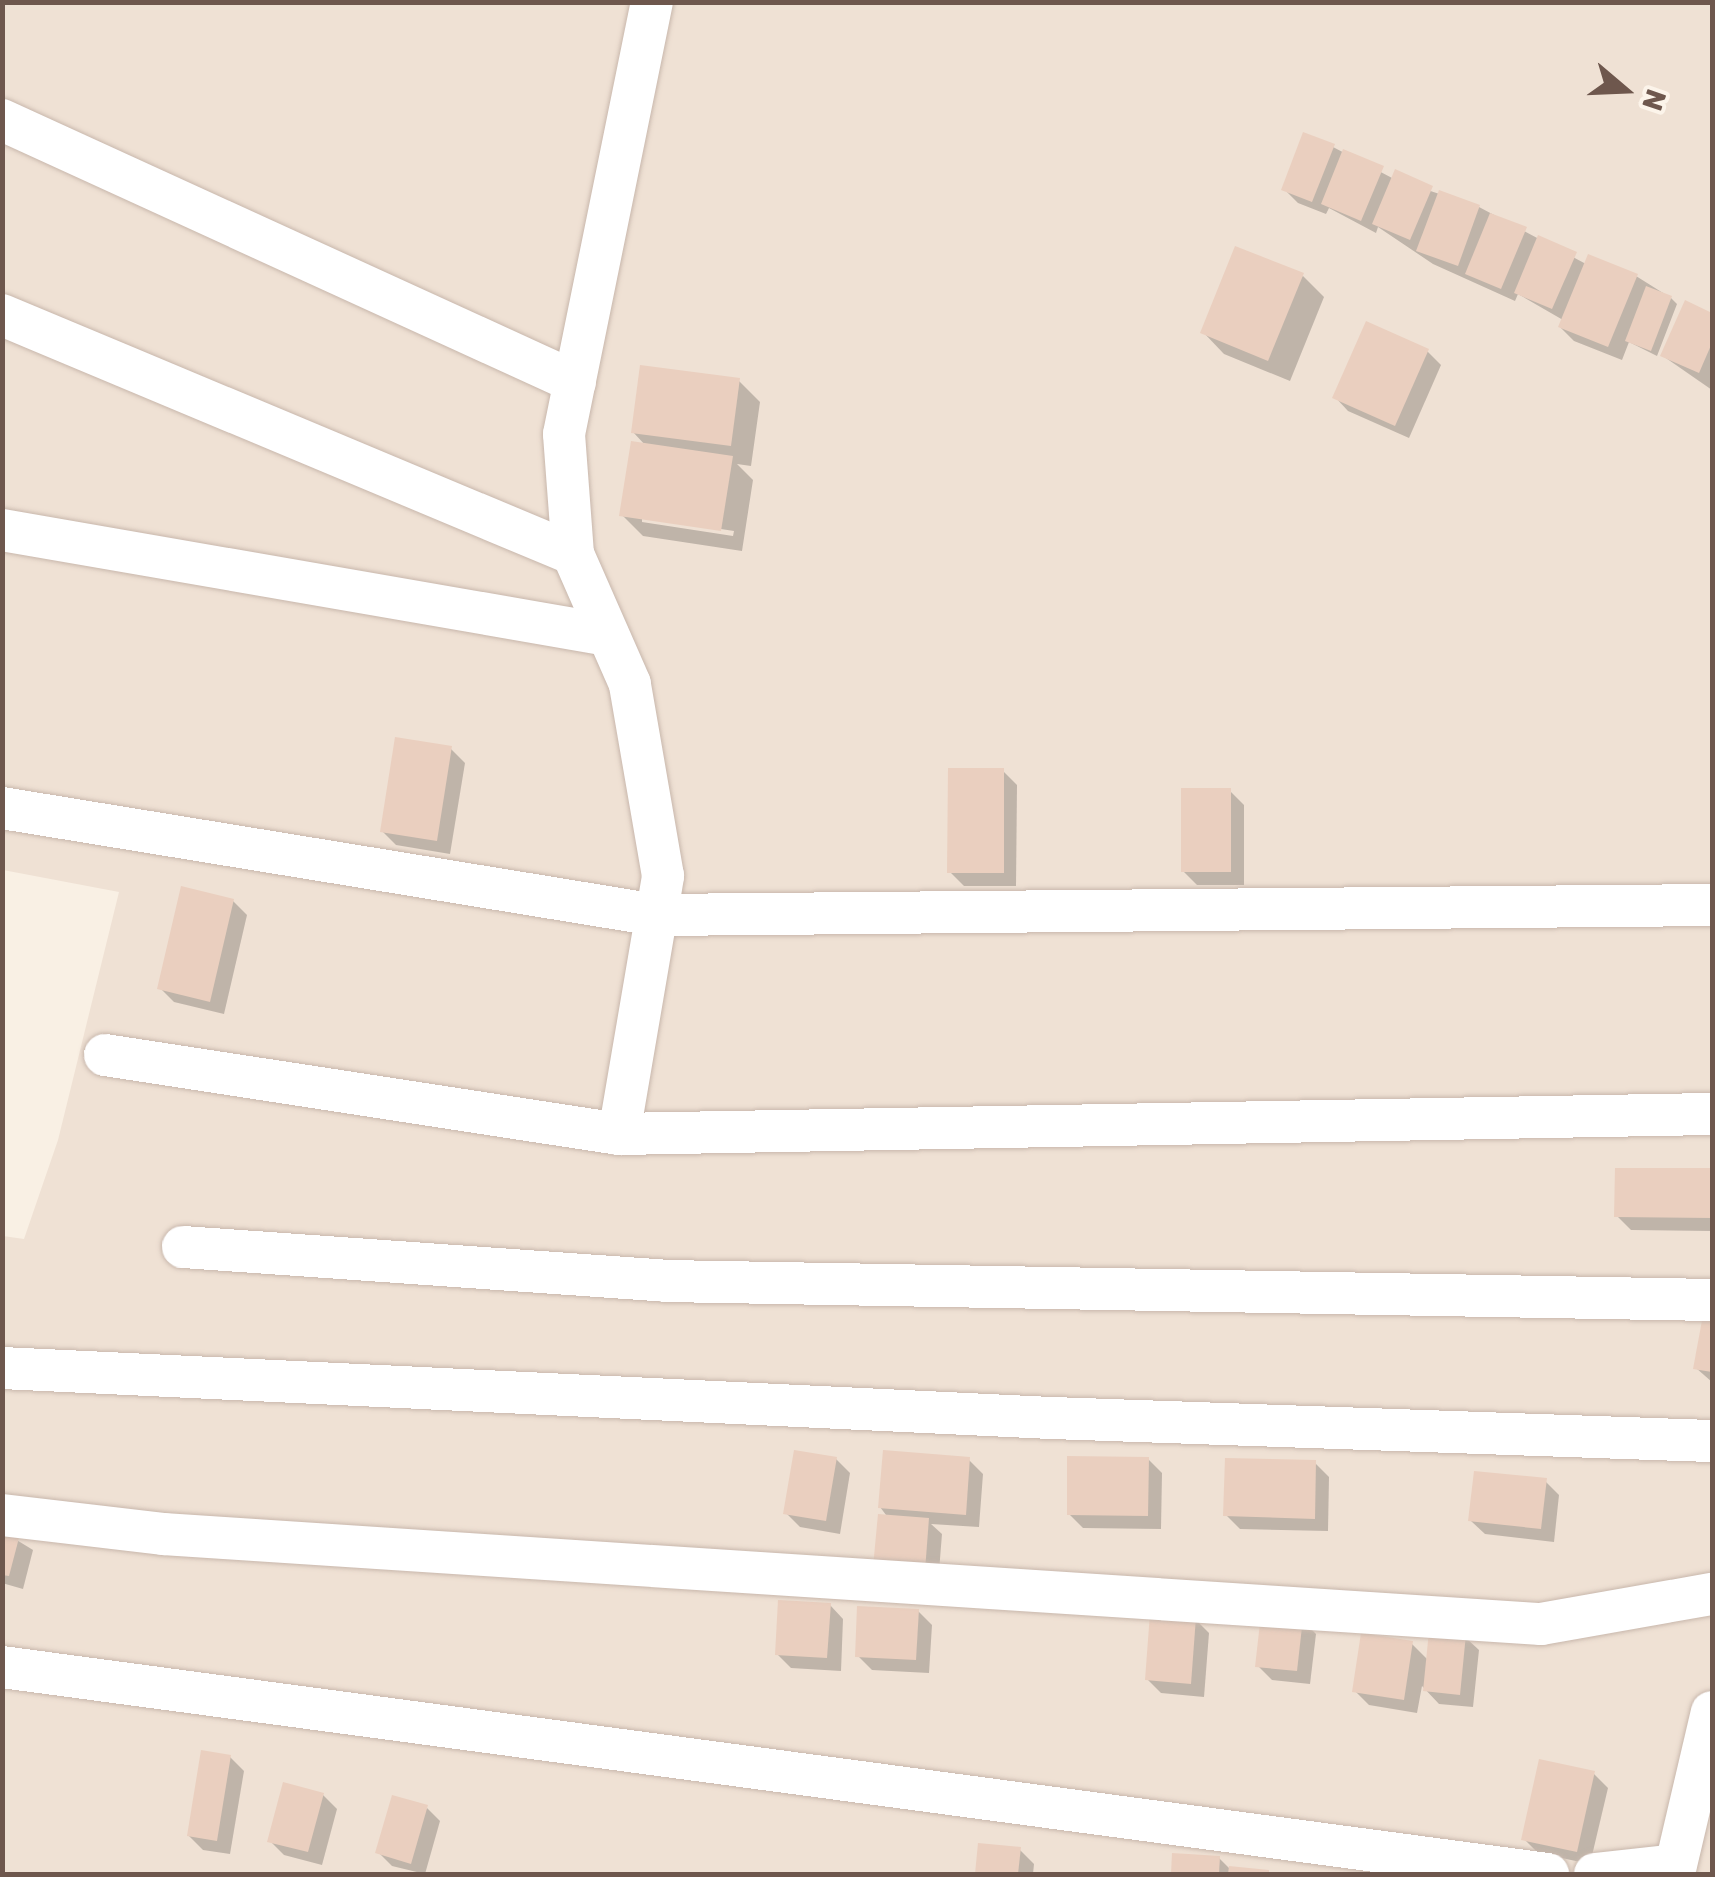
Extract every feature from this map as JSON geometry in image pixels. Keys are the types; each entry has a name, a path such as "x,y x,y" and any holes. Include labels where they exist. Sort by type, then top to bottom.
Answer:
{"street":[{"path":"619,1134 663,876 630,684 572,554 564,434 652,2"},
{"path":"2,120 574,382"},
{"path":"2,315 572,554"},
{"path":"2,530 608,635"},
{"path":"2,808 656,916 1712,905"},
{"path":"105,1054 619,1134 1712,1114"},
{"path":"183,1247 666,1281 1712,1300"},
{"path":"2,1368 1052,1418 1712,1441"},
{"path":"2,1516 162,1534 1541,1624 1712,1594"},
{"path":"2,1667 1548,1874"},
{"path":"1595,1874 1676,1864 1705,1773 1712,1712"}],"shaded area":[{"path":"3,3 1712,3 1712,1874 3,1874 3,1236 24,1239 58,1140 119,892 3,870"}],"building":[{"path":"1303,132 1335,144 1312,202 1281,190"},
{"path":"1343,149 1384,166 1361,221 1321,204"},
{"path":"1395,169 1433,186 1410,240 1372,224"},
{"path":"1439,190 1480,205 1458,266 1416,251"},
{"path":"1490,213 1527,227 1501,289 1465,274"},
{"path":"1538,235 1577,252 1552,309 1514,293"},
{"path":"1235,246 1304,273 1268,361 1200,333"},
{"path":"1588,254 1638,274 1608,347 1558,327"},
{"path":"1646,286 1672,296 1651,351 1625,341"},
{"path":"1685,300 1712,313 1712,343 1699,373 1660,356"},
{"path":"1366,321 1429,349 1395,426 1332,398"},
{"path":"640,365 740,378 731,446 631,433"},
{"path":"631,441 733,456 721,531 619,516"},
{"path":"395,737 452,746 437,841 380,832"},
{"path":"948,768 1004,768 1004,873 947,873"},
{"path":"1181,788 1231,788 1231,872 1181,872"},
{"path":"181,886 234,899 210,1002 157,989"},
{"path":"1615,1168 1712,1168 1712,1218 1614,1217"},
{"path":"1703,1315 1712,1316 1712,1372 1693,1369"},
{"path":"794,1450 837,1457 826,1521 783,1514"},
{"path":"883,1450 970,1457 966,1515 878,1508"},
{"path":"1067,1456 1149,1457 1148,1516 1067,1515"},
{"path":"1225,1458 1316,1460 1315,1519 1223,1516"},
{"path":"1474,1471 1547,1478 1541,1529 1468,1521"},
{"path":"878,1514 929,1518 925,1571 873,1567"},
{"path":"2,1529 20,1534 9,1576 2,1575"},
{"path":"778,1600 831,1603 827,1658 775,1655"},
{"path":"857,1606 919,1609 916,1660 855,1657"},
{"path":"1150,1613 1196,1617 1191,1684 1145,1680"},
{"path":"1261,1614 1303,1618 1297,1671 1255,1667"},
{"path":"1429,1631 1466,1634 1460,1695 1423,1691"},
{"path":"1361,1633 1413,1641 1404,1700 1352,1692"},
{"path":"201,1750 231,1755 217,1841 187,1836"},
{"path":"1539,1759 1595,1771 1577,1852 1521,1840"},
{"path":"283,1782 324,1793 308,1852 267,1842"},
{"path":"392,1795 428,1805 411,1864 375,1853"},
{"path":"978,1843 1021,1847 1018,1874 975,1874"},
{"path":"1172,1853 1220,1856 1219,1874 1171,1874"},
{"path":"1229,1866 1269,1870 1269,1874 1228,1874"}]}
